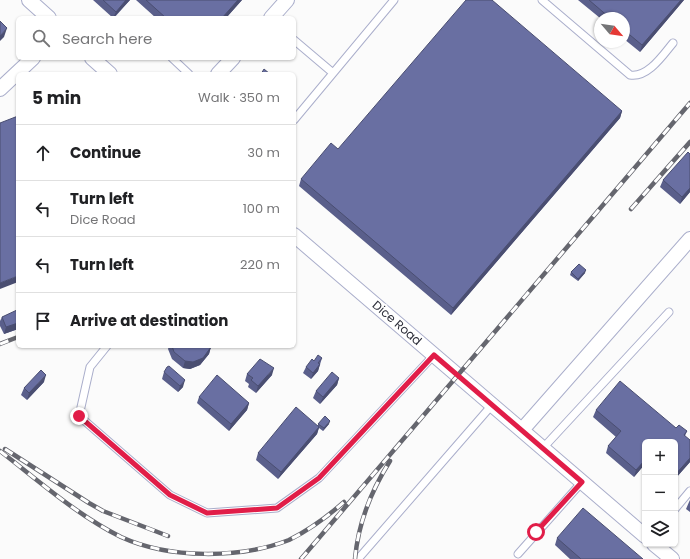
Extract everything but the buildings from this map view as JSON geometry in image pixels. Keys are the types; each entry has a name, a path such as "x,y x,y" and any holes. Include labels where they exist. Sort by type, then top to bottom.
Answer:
{"street":[{"path":"29,0 47,16"},
{"path":"273,16 287,0"},
{"path":"18,72 31,60"},
{"path":"220,72 231,60"},
{"path":"0,89 16,74"},
{"name":"Dice Road","path":"296,237 642,533"},
{"path":"522,430 690,239"},
{"path":"658,547 672,559"}],"lane":[{"path":"296,118 394,0"},
{"path":"542,0 630,75 635,76 641,74 658,62 673,43"},
{"path":"296,42 333,73"},
{"path":"174,60 187,72"},
{"path":"542,448 669,312"},
{"path":"106,348 90,367 79,416 170,495 207,513 277,508 319,478 434,355"},
{"path":"358,559 492,405"},
{"path":"518,554 582,482"},
{"path":"678,505 690,491"}],"railway":[{"path":"301,559 690,103"},
{"path":"631,209 690,142"},
{"path":"0,344 16,338"},
{"path":"5,449 103,511 168,536"},
{"path":"0,451 74,508 121,537 140,544 182,553 227,553 249,551 270,546 289,540 304,532 344,502"},
{"path":"355,559 359,533 366,508 383,472 390,461"}],"route":[{"path":"79,416 170,495 207,513 277,508 319,478 434,355 582,482 536,532"}]}
